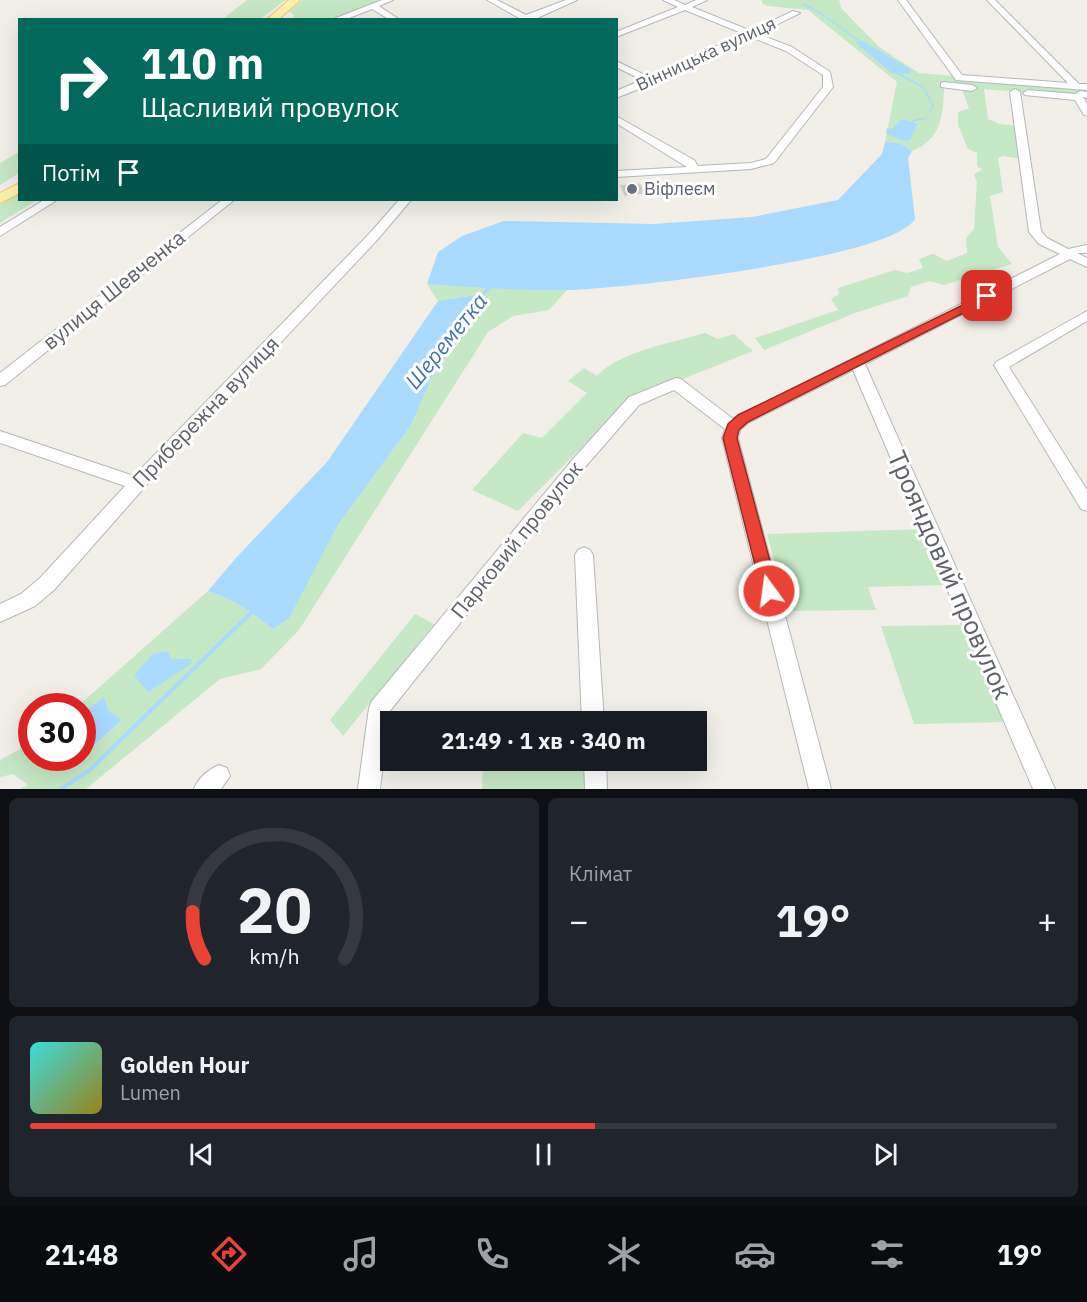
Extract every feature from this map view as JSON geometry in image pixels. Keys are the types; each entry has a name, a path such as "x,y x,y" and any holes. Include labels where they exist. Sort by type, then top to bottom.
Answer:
{"main road":[{"path":"274,18 296,0"},
{"path":"0,199 18,188"}],"street":[{"path":"340,18 389,0"},
{"path":"491,0 523,18"},
{"path":"528,18 573,0"},
{"path":"618,174 751,166 770,161 828,87 827,74 789,49 667,0"},
{"path":"618,33 703,0"},
{"path":"902,0 959,78 1087,87"},
{"path":"991,0 1041,48 1076,86"},
{"path":"373,6 393,18"},
{"name":"Вінницька вулиця","path":"618,94 795,13"},
{"path":"618,64 651,81"},
{"path":"944,85 1077,97 1080,94 1083,96 1087,113"},
{"path":"1015,92 1035,232 1043,240 1087,263"},
{"path":"618,119 690,162 694,169"},
{"path":"0,232 49,201"},
{"name":"вулиця Шевченка","path":"0,381 227,201"},
{"name":"Прибережна вулиця","path":"0,613 28,600 47,584 137,484 374,236 404,201"},
{"path":"820,789 730,438 733,427 743,419 1071,254 1073,250 1087,249"},
{"path":"1087,315 1001,365 1087,504"},
{"name":"Трояндовий провулок","path":"857,362 1044,789"},
{"name":"Парковий провулок","path":"369,789 379,708 572,471 634,401 676,383 733,427"},
{"path":"0,437 137,484"},
{"path":"584,555 591,711"},
{"path":"595,771 596,789"}],"green space":[{"path":"247,0 286,0 261,18 224,18"},
{"path":"303,0 389,0 338,18 293,18 294,15 289,11"},
{"path":"762,0 839,0 841,8 879,47 919,73 1087,87 1087,95 1077,97 984,89 988,119 1000,124 1021,126 1026,160 1003,156 998,158 1003,192 990,196 998,247 1012,264 944,285 930,281 911,287 908,296 855,313 764,350 755,338 838,310 831,299 839,294 838,288 895,270 907,273 923,268 919,259 933,254 947,261 967,253 966,238 974,229 977,182 974,174 982,170 977,166 977,153 968,149 958,125 958,112 969,109 961,87 944,86 939,125 930,140 922,146 912,151 900,143 885,142 897,82 808,10 767,6 762,3"},
{"path":"18,153 18,174 0,185 0,163"},
{"path":"18,194 18,201 35,201 0,223 0,205"},
{"path":"427,284 567,290 549,310 513,316 488,332 299,630 261,669 220,679 86,789 20,789 28,785 13,774 0,777 0,760 18,750 18,771 96,771 96,745 122,720 109,711 104,697 96,703 96,693 93,693 208,591 242,607 273,629 288,618 338,525 411,425 432,377 458,344 468,296 438,301","holes":["167,652 172,659 148,692 135,675"]},
{"path":"705,333 718,339 734,334 753,351 624,405 518,511 472,490 523,433 542,438 587,393 568,381 584,368 597,376 618,360 632,354"},
{"path":"925,529 949,585 868,587 876,610 788,611 767,534"},
{"path":"415,614 434,624 343,736 330,720"},
{"path":"966,625 1010,722 914,724 881,626"},
{"path":"483,771 584,771 585,789 482,789"}],"water":[{"path":"863,41 910,69 911,73 893,74 856,42"},
{"path":"902,119 917,124 910,140 905,141 886,134 887,128 892,129"},
{"path":"885,142 900,143 912,151 908,158 915,219 896,233 858,247 752,269 694,278 596,288 532,290 427,284 438,252 462,236 504,221 654,224 752,217 838,200 882,154"},
{"path":"481,296 484,306 432,377 411,425 338,525 289,618 273,629 242,607 208,591 235,559 327,462 438,301"},
{"path":"167,651 172,659 192,659 191,664 148,692 134,675 153,654"},
{"path":"104,697 109,711 122,720 96,744 96,703"}],"building":[{"name":"Віфлеєм","path":"640,184 644,193 625,195 621,186"}],"waterway":[{"name":"Шереметка","path":"803,4 822,14 862,43"},
{"name":"Шереметка","path":"897,73 923,87 933,105 930,110"},
{"name":"Шереметка","path":"911,125 913,121 926,118"},
{"name":"Шереметка","path":"486,290 489,287"},
{"name":"Шереметка","path":"480,297 488,289"},
{"name":"Шереметка","path":"61,789 90,770 255,609"}],"place":[{"name":"Віфлеєм","path":"632,189"}],"route":[{"path":"769,591 730,438 733,427 743,419 987,296"}]}
